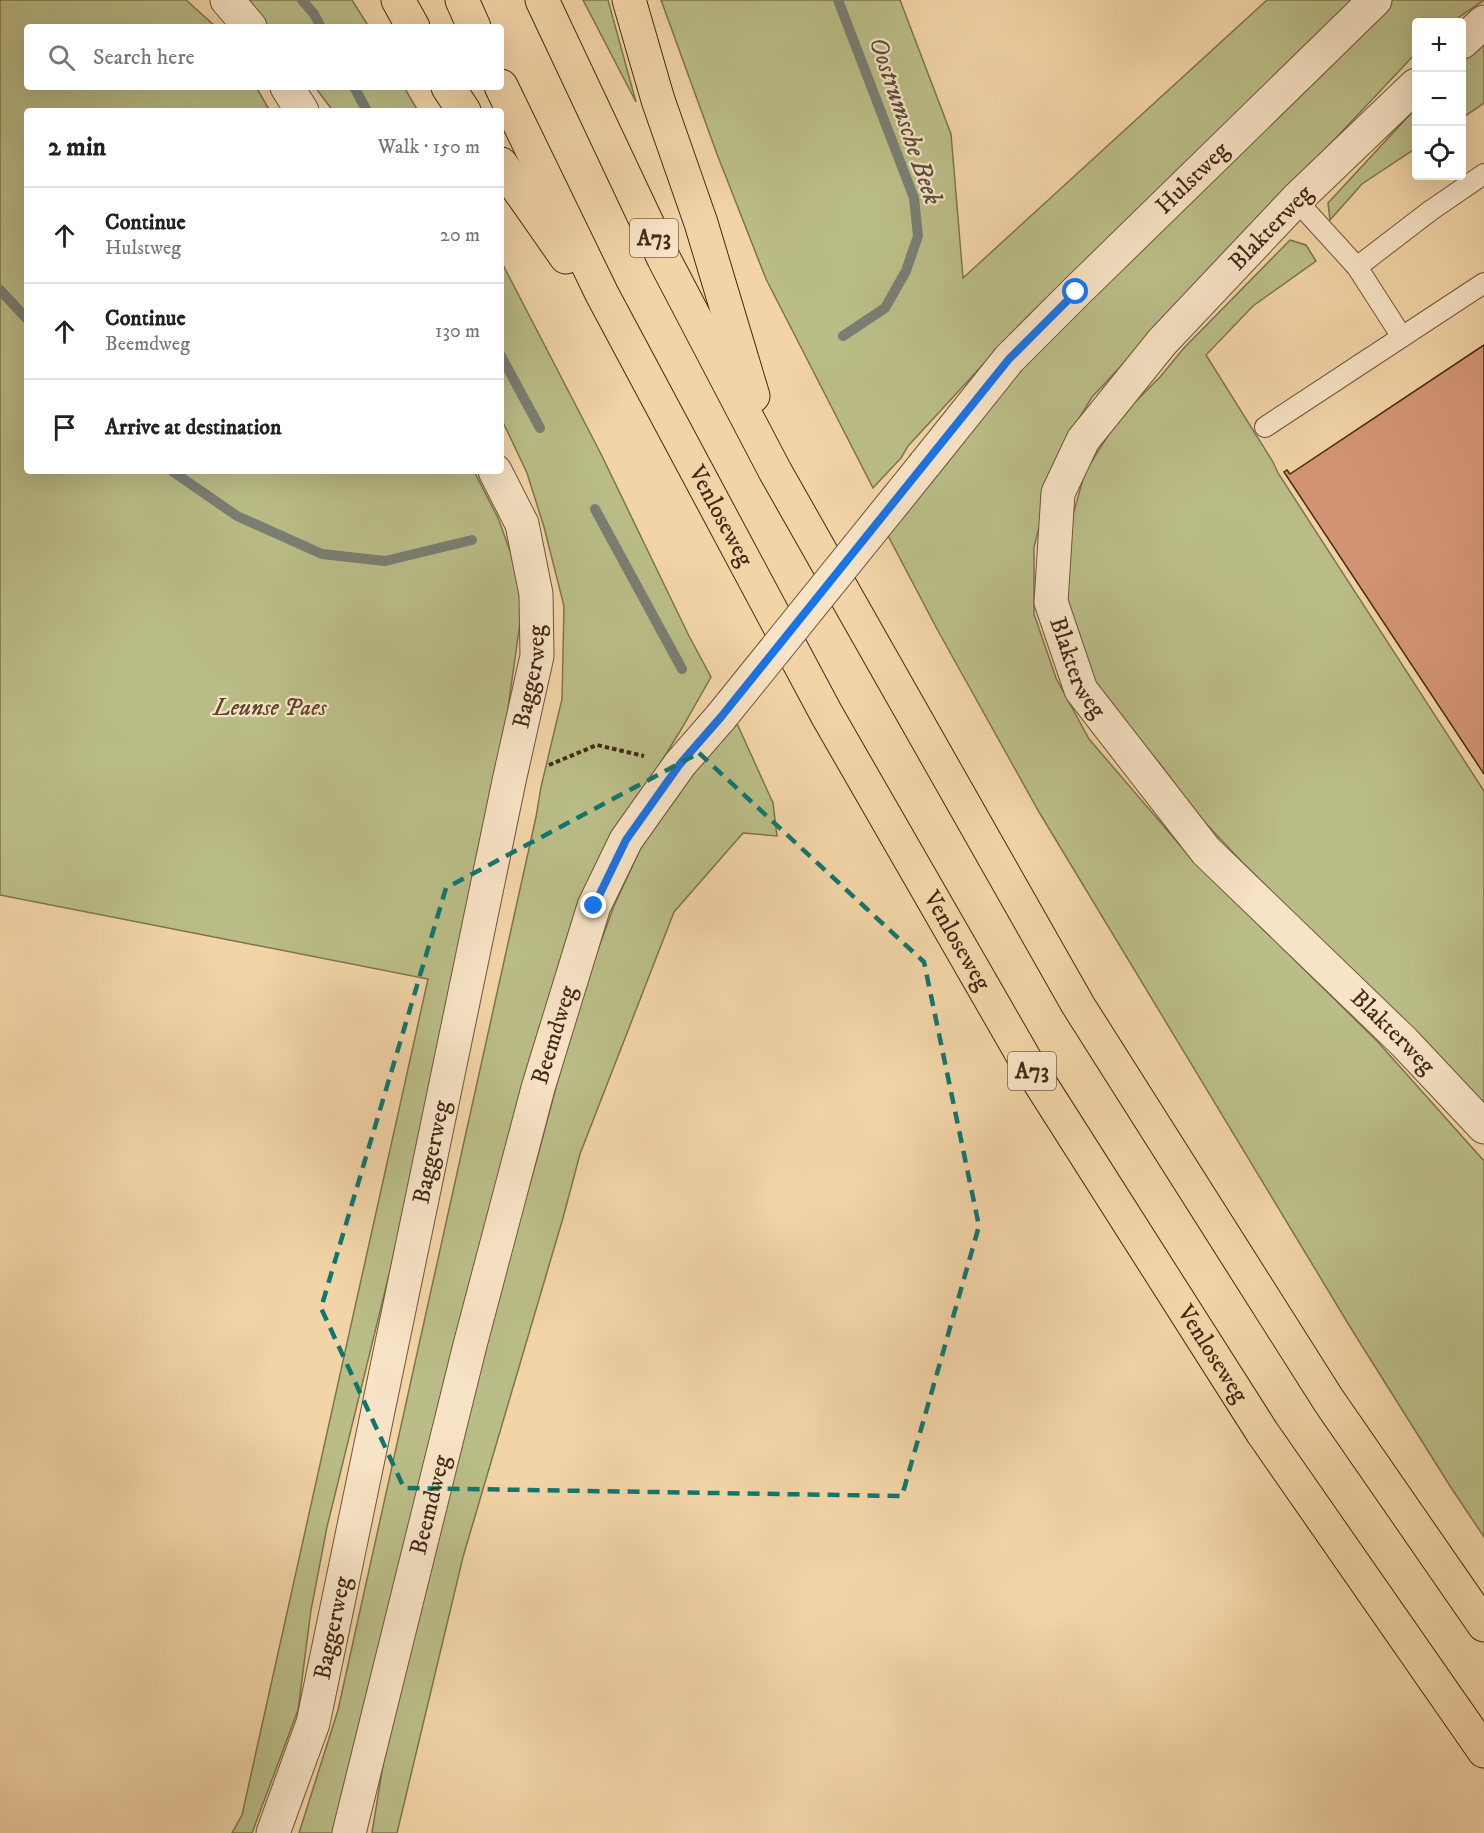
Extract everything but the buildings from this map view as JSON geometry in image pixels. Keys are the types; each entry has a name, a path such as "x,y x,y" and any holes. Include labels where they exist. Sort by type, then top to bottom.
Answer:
{"highway":[{"path":"398,0 411,24"},
{"path":"462,0 473,24"},
{"name":"A73","path":"542,0 664,259 775,471 1078,1005 1329,1401 1484,1625"},
{"name":"A73","path":"628,0 658,100 701,223 775,471"},
{"path":"450,90 462,108"},
{"name":"Venloseweg","path":"503,90 602,294 827,715 1026,1061 1262,1432 1484,1751"},
{"name":"A73","path":"504,168 636,357"}],"street":[{"path":"226,0 247,24"},
{"name":"Hulstweg","path":"1009,359 1375,0"},
{"path":"1466,38 1484,22"},
{"name":"Blakterweg","path":"1412,89 1296,200 1162,342 1083,440 1058,493 1051,602 1081,690 1206,851 1404,1042 1484,1127"},
{"path":"289,90 300,108"},
{"name":"Beemdweg","path":"349,1833 470,1345 548,1054 594,906 626,840 680,764 721,717 1009,359"},
{"name":"Baggerweg","path":"273,1833 313,1723 537,656 536,594 522,524 497,474"}],"lane":[{"path":"1357,267 1430,211 1484,174"},
{"path":"1296,200 1357,267 1402,337"},
{"path":"1265,427 1484,283"}],"path":[{"path":"509,781 597,745 680,764"}],"highlighted area":[{"path":"699,753 924,962 979,1226 902,1496 404,1488 321,1308 446,888"}],"green space":[{"name":"Leunse Paes","path":"0,0 186,0 213,24 24,24 24,90 258,90 268,108 24,108 24,474 476,474 498,518 520,578 522,608 499,773 460,986 327,1527 311,1610 298,1710 252,1833 232,1833 242,1815 428,979 0,895"},
{"path":"243,0 352,0 367,24 265,24"},
{"path":"583,0 608,0 636,102"},
{"path":"661,0 900,0 951,134 963,278 1267,0 1353,0 1026,318 908,446 901,458 873,488 766,279 717,154"},
{"path":"1393,0 1484,0 1458,18 1412,18 1412,57 1092,397 1064,443 1049,490 1034,547 1034,614 1056,678 1089,739 1191,858 1377,1041 1484,1161 1484,1537 1352,1330 1039,812 937,629 884,528 1027,359 1116,267"},
{"path":"1484,44 1484,103 1466,115 1466,72 1466,57"},
{"path":"317,90 406,90 416,108 331,108"},
{"path":"1412,112 1412,151 1362,184 1330,220 1328,203"},
{"path":"1290,240 1306,245 1316,261 1253,306 1206,355 1278,473 1484,791 1484,1104 1197,814 1161,765 1104,700 1084,659 1066,603 1064,558 1085,472 1119,418"},
{"path":"504,267 601,454 711,677 634,806 333,1833 299,1833 338,1710 562,699 564,606 544,527 527,473 504,424"},
{"path":"734,717 773,803 777,836 743,833 674,912 580,1154 463,1557 397,1833 372,1833 393,1703 468,1399 563,1061 593,963 614,906 643,843"}],"waterway":[{"path":"302,0 319,24"},
{"name":"Oostrumsche Beek","path":"838,0 914,198 918,236 906,271 885,308 843,336"},
{"path":"356,90 365,108"},
{"name":"Oostrumsche Beek","path":"0,290 24,316"},
{"path":"504,362 540,428"},
{"name":"Oostrumsche Beek","path":"176,474 237,516 322,554 385,561 472,540"},
{"path":"595,509 682,669"}],"route":[{"path":"594,906 626,840 680,764 721,717 1009,359 1076,292"}]}
